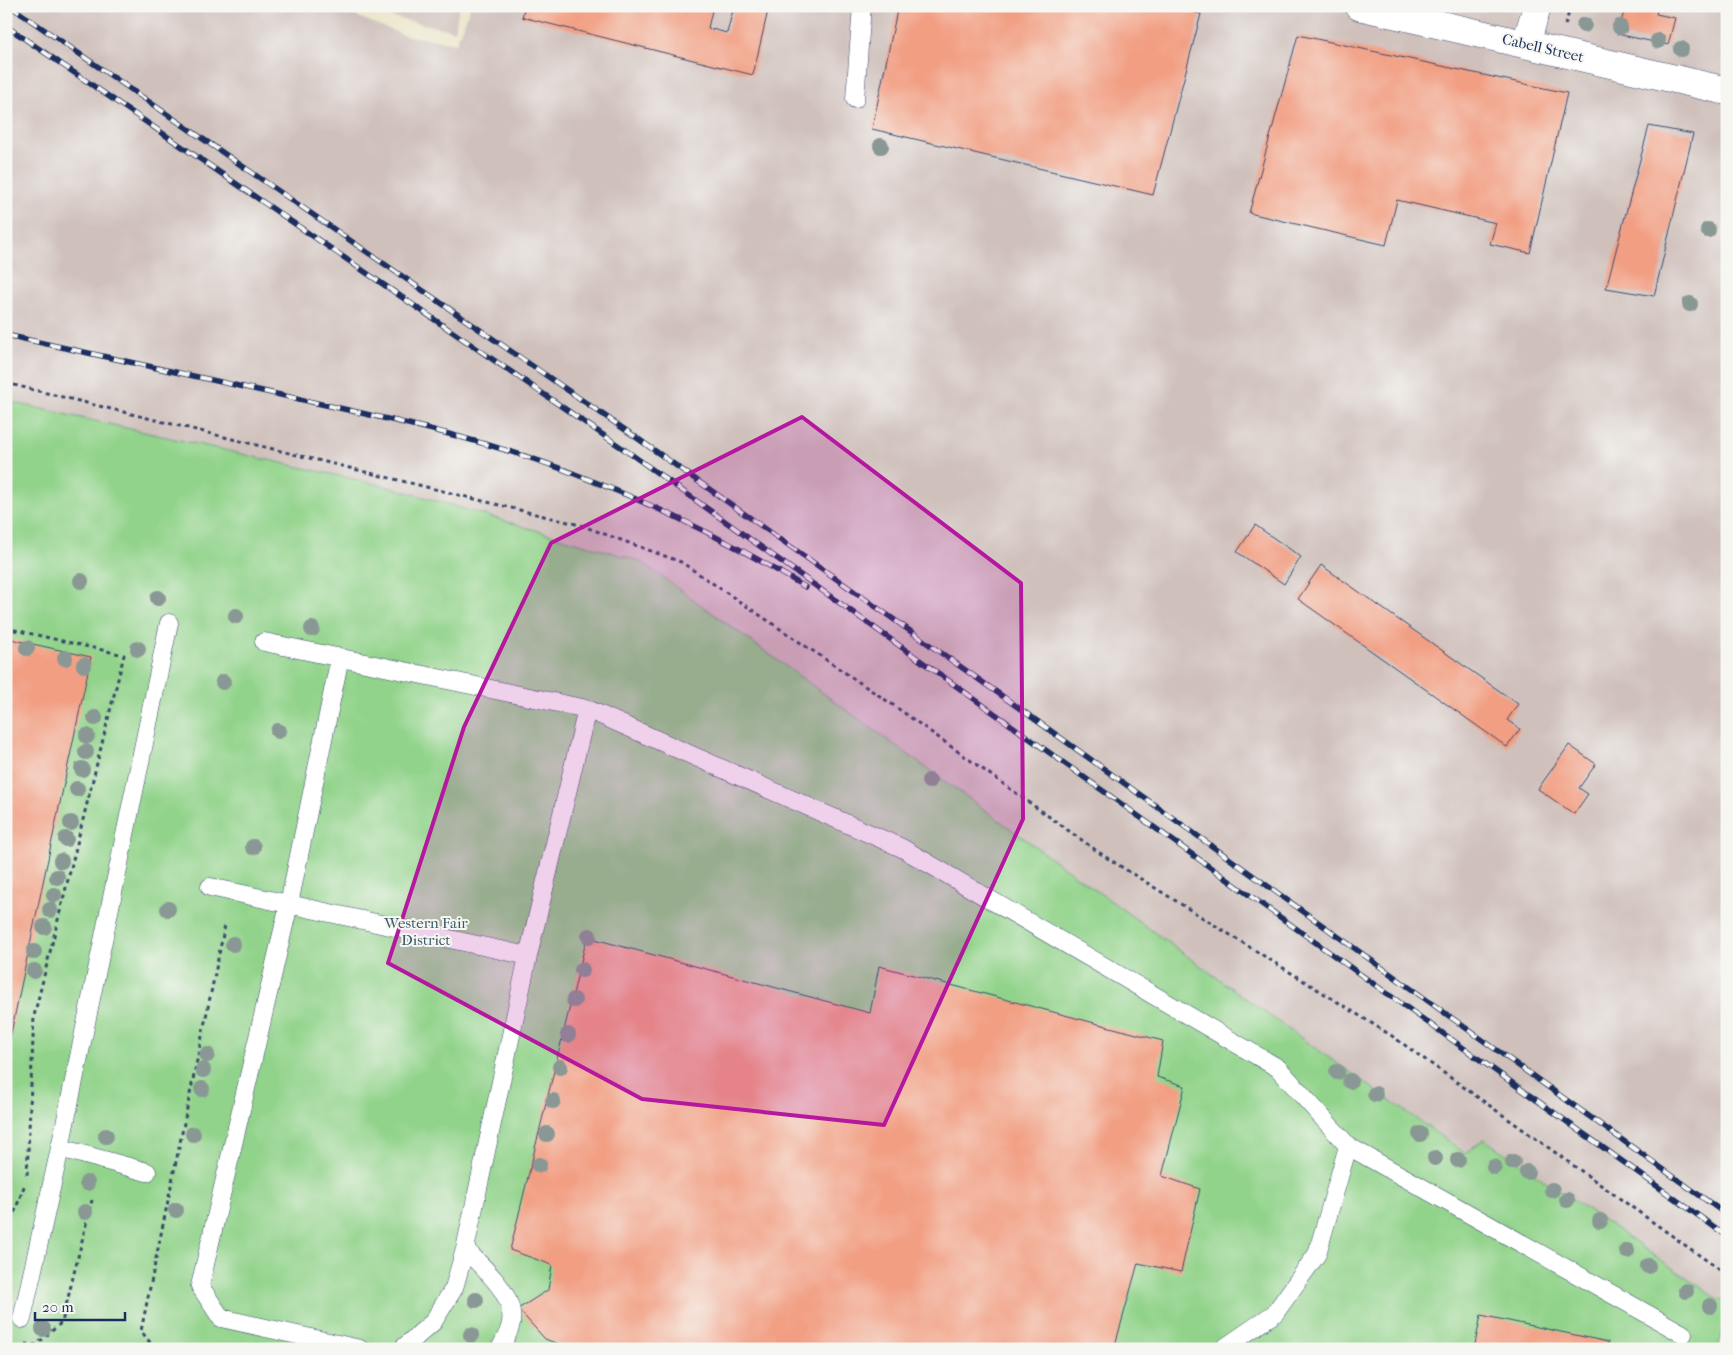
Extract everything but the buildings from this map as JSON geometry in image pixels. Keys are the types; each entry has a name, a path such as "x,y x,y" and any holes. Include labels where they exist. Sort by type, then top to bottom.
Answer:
{"street":[{"name":"Cabell Street","path":"1359,6 1727,90"},
{"path":"1526,44 1537,6"}],"lane":[{"path":"855,99 862,6"},
{"path":"22,1320 60,1148 169,623"},
{"path":"264,642 587,709 902,848 1278,1068 1348,1146 1683,1334"},
{"path":"340,658 289,904 200,1286 221,1318 360,1349"},
{"path":"402,1349 433,1322 454,1288 465,1250 528,956 587,709"},
{"path":"210,887 528,956"},
{"path":"1223,1349 1276,1313 1318,1254 1348,1146"},
{"path":"60,1148 147,1172"},
{"path":"465,1250 499,1286 510,1304 510,1326 500,1349"}],"path":[{"path":"6,383 580,525 681,562 893,705 1104,856 1392,1036 1727,1275"},
{"path":"6,628 124,655 34,1016 27,1179 6,1235"},
{"path":"155,1349 141,1331 225,925"},
{"path":"6,1342 36,1345 62,1322 92,1200"}],"highlighted area":[{"path":"802,417 1021,583 1023,819 884,1125 642,1099 388,963 464,727 551,543"}],"shaded area":[{"path":"6,6 330,6 404,35 456,43 470,8 465,6 1727,6 1727,1302 1715,1297 1485,1139 1466,1153 1288,1029 393,488 6,401"},
{"path":"361,6 459,6 455,31 392,17"}],"green space":[{"name":"Western Fair District","path":"6,401 393,488 640,561 1288,1029 1465,1153 1484,1139 1715,1297 1727,1302 1727,1318 1718,1349 6,1349"}],"railway":[{"path":"10,6 637,438 1005,698 1727,1215"},
{"path":"6,26 628,452 1727,1236"},
{"path":"6,335 378,417 483,443 551,465 670,514 752,556 805,587"}]}
